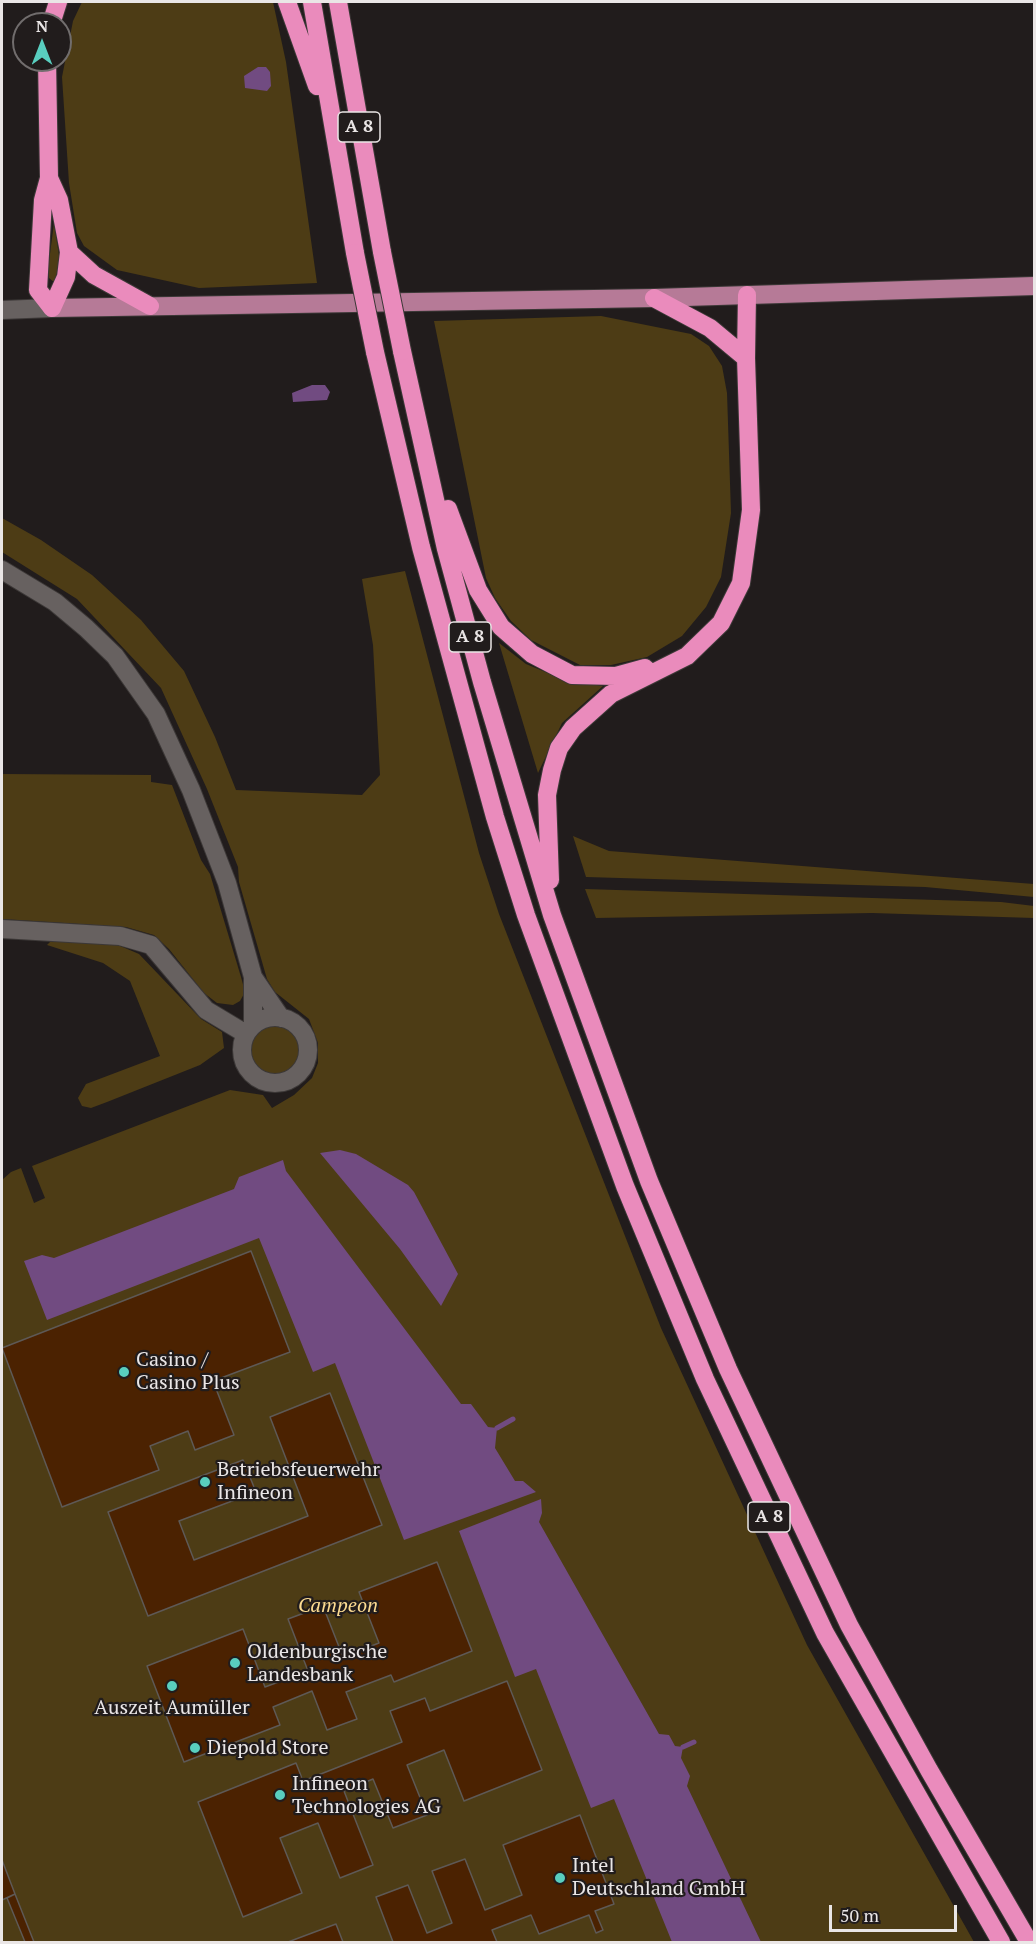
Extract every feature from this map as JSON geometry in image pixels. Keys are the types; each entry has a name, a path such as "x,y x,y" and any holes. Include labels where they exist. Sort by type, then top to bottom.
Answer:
{"highway":[{"path":"287,2 337,147"},
{"name":"A 8","path":"312,2 355,253 375,352 424,558 506,853 526,915 625,1186 692,1349 753,1484 825,1633 1001,1942"},
{"name":"A 8","path":"338,2 382,252 446,549 479,671 540,853 552,915 649,1181 728,1369 775,1473 849,1625 929,1770 1029,1942"},
{"path":"47,72 49,178 43,200 38,290 52,308 66,277 69,252 59,200 49,178"},
{"path":"69,252 94,275 150,306"},
{"path":"540,853 552,770 560,748 573,728 611,694 687,656 721,623 734,601 746,566 751,510 746,358 747,295"},
{"path":"654,298 710,328 746,358"},
{"path":"417,419 462,553 478,590 501,627 532,654 572,675 616,676 687,656"}],"main road":[{"path":"52,308 654,298 1035,286"}],"street":[{"path":"2,310 52,308"},
{"path":"2,570 55,602 115,657 156,714 191,790 227,883 253,977 250,1030 242,1049 243,1062 250,1073 261,1081 273,1084 287,1082 303,1069 308,1048 300,1028 281,1018 267,1018 250,1030"},
{"path":"2,929 120,936 151,945 206,1011 250,1030"},
{"path":"253,977 281,1018"},
{"path":"206,1011 226,1016 237,1015 246,1010 252,1001"}],"green space":[{"path":"82,2 273,2 286,62 317,283 199,288 117,270 84,246 77,233 69,183 62,77 63,72 72,72 73,21"},
{"path":"54,223 60,262 60,273 55,283 49,278 48,269"},
{"path":"601,316 691,334 709,346 722,366 727,393 731,513 721,577 706,607 682,636 647,657 611,665 580,665 531,640 511,621 495,598 486,578 434,321"},
{"name":"Campeon","path":"2,518 41,540 92,575 141,620 184,671 215,737 236,790 362,795 380,775 373,645 362,579 405,571 479,853 499,914 661,1328 807,1645 974,1942 2,1942 2,1180 11,1172 21,1168 34,1203 45,1198 32,1166 230,1090 263,1095 272,1108 294,1095 312,1078 318,1063 318,1043 309,1019 275,992 267,979 239,882 238,867 207,789 161,688 77,599 2,552"},
{"path":"499,643 526,664 565,680 603,686 562,723 538,773"},
{"path":"2,774 151,775 151,782 172,785 201,860 210,874 245,992 240,1001 233,1005 217,1003 204,993 169,949 154,935 126,927 2,919"},
{"path":"573,836 609,851 1034,884 1034,897 925,887 586,877"},
{"path":"585,889 1001,902 1034,906 1034,918 872,913 596,918"},
{"path":"51,941 118,945 139,954 201,1019 222,1032 224,1048 200,1065 91,1108 82,1106 78,1098 86,1084 160,1056 130,981 103,963 47,945"},
{"path":"269,1024 279,1024 293,1031 300,1050 293,1069 279,1076 269,1076 259,1072 252,1065 248,1055 248,1045 252,1035 259,1028"}],"shaded area":[{"path":"258,67 266,67 270,72 271,86 267,91 245,88 244,76"},
{"path":"312,385 325,385 330,392 327,400 293,402 292,393"},
{"path":"340,1150 356,1154 408,1185 414,1192 458,1274 441,1306 400,1249 320,1153"},
{"path":"283,1160 286,1171 461,1404 471,1404 488,1427 497,1428 495,1448 515,1481 523,1481 536,1492 404,1540 335,1363 313,1372 259,1238 47,1320 24,1261 42,1255 54,1258 234,1189 239,1177"},
{"path":"541,1499 542,1513 539,1522 659,1734 669,1735 675,1746 683,1747 681,1758 690,1776 687,1786 761,1942 672,1942 614,1799 591,1808 536,1669 515,1677 459,1531"}],"building":[{"name":"Casino / Casino Plus","path":"251,1251 290,1352 213,1381 234,1435 195,1450 188,1431 150,1446 159,1470 62,1507 2,1348"},
{"path":"330,1393 382,1525 148,1616 108,1512 243,1460 256,1492 179,1521 194,1560 308,1516 270,1417"},
{"name":"Infineon Technologies AG","path":"437,1562 472,1651 394,1682 391,1675 346,1692 357,1719 327,1730 312,1691 273,1707 280,1725 184,1762 147,1666 243,1629 265,1687 308,1671 288,1619 323,1606 343,1657 379,1643 359,1592"},
{"name":"Infineon Technologies AG","path":"507,1681 542,1770 464,1801 444,1750 407,1765 427,1815 393,1828 373,1779 344,1791 373,1865 340,1878 318,1823 280,1838 302,1893 243,1917 198,1802 296,1763 303,1781 402,1742 390,1711 425,1698 430,1711"},
{"name":"Intel Deutschland GmbH","path":"580,1815 614,1904 595,1911 603,1930 596,1933 589,1915 539,1934 531,1915 492,1930 497,1942 393,1942 376,1897 408,1885 427,1933 452,1923 432,1871 465,1859 485,1910 522,1895 503,1845"},
{"path":"2,1860 15,1894 2,1900"},
{"path":"15,1894 34,1942 25,1942 7,1898"},
{"path":"336,1924 343,1942 288,1942"}],"waterway":[{"path":"497,1428 513,1419"},
{"path":"683,1747 694,1742"}],"place":[{"name":"Casino / Casino Plus","path":"124,1372"},
{"name":"Betriebsfeuerwehr Infineon","path":"205,1482"},
{"name":"Oldenburgische Landesbank","path":"235,1663"},
{"name":"Auszeit Aumüller","path":"172,1686"},
{"name":"Diepold Store","path":"195,1748"},
{"name":"Infineon Technologies AG","path":"280,1795"},
{"name":"Intel Deutschland GmbH","path":"560,1878"}]}
